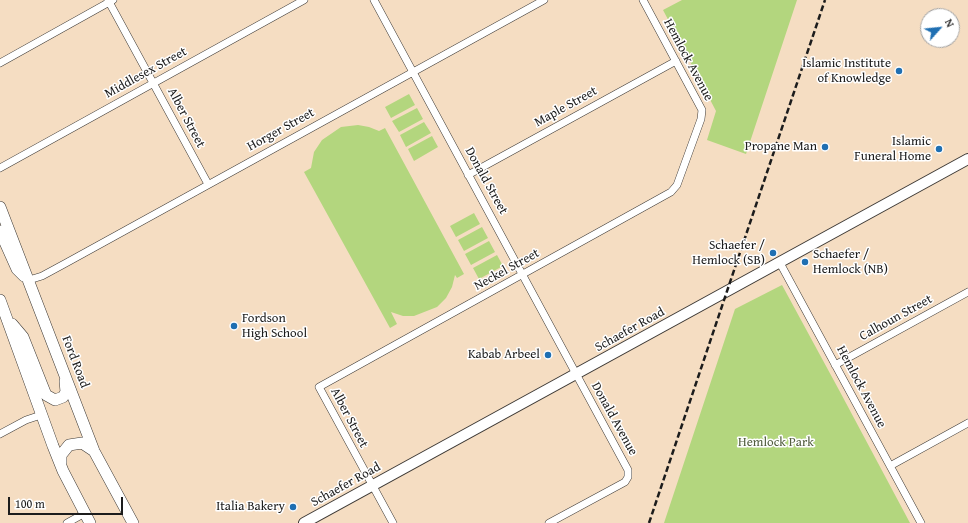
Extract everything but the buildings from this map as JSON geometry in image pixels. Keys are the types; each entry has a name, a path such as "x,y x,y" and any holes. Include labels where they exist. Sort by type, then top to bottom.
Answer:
{"main road":[{"name":"Schaefer Road","path":"304,523 968,159"},
{"name":"Ford Road","path":"0,207 94,451 133,523"},
{"path":"0,230 17,269 29,280"},
{"path":"0,300 41,415 63,471 88,518"},
{"path":"6,316 23,337 44,391 50,398 55,400 63,397 66,392 64,374"},
{"path":"63,471 61,455 69,445 82,443 94,451"}],"street":[{"name":"Middlesex Street","path":"0,168 153,82 304,0"},
{"name":"Donald Street","path":"374,0 576,374"},
{"name":"Horger Street","path":"29,280 42,276 66,263 544,0"},
{"name":"Hemlock Avenue","path":"643,0 702,110 701,119 688,156"},
{"name":"Alber Street","path":"110,1 208,184"},
{"path":"0,63 110,1"},
{"name":"Maple Street","path":"468,175 676,61"},
{"name":"Neckel Street","path":"319,387 671,192 679,182 688,156"},
{"name":"Hemlock Avenue","path":"780,263 921,523"},
{"name":"Calhoun Street","path":"835,365 968,292"},
{"name":"Donald Avenue","path":"549,523 625,482 628,477 628,470 576,374"},
{"name":"Alber Street","path":"319,387 393,523"},
{"path":"0,434 26,420 41,415"},
{"path":"890,466 968,423"},
{"path":"67,523 88,518"}],"green space":[{"path":"682,0 797,0 746,154 707,140 716,111 663,10"},
{"path":"409,94 415,105 391,118 385,107"},
{"path":"417,108 423,119 399,132 392,121"},
{"path":"424,122 431,133 406,147 400,135"},
{"path":"358,125 379,131 385,128 464,274 457,278 455,275 452,287 446,298 437,307 414,316 403,316 391,312 397,324 390,328 304,172 311,168 314,152 322,140 341,127"},
{"path":"432,136 438,147 414,161 408,149"},
{"path":"474,213 480,224 456,237 450,226"},
{"path":"482,227 488,238 464,251 458,240"},
{"path":"489,241 495,252 471,265 465,254"},
{"path":"497,255 503,266 479,279 473,268"},
{"name":"Hemlock Park","path":"782,285 910,523 664,523 735,309"}],"railway":[{"path":"649,523 825,0"}],"place":[{"name":"Islamic Institute of Knowledge","path":"899,71"},
{"name":"Propane Man","path":"825,147"},
{"name":"Islamic Funeral Home","path":"939,149"},
{"name":"Schaefer / Hemlock (SB)","path":"773,253"},
{"name":"Schaefer / Hemlock (NB)","path":"805,262"},
{"name":"Fordson High School","path":"234,326"},
{"name":"Kabab Arbeel","path":"548,355"},
{"name":"Italia Bakery","path":"293,507"}]}
